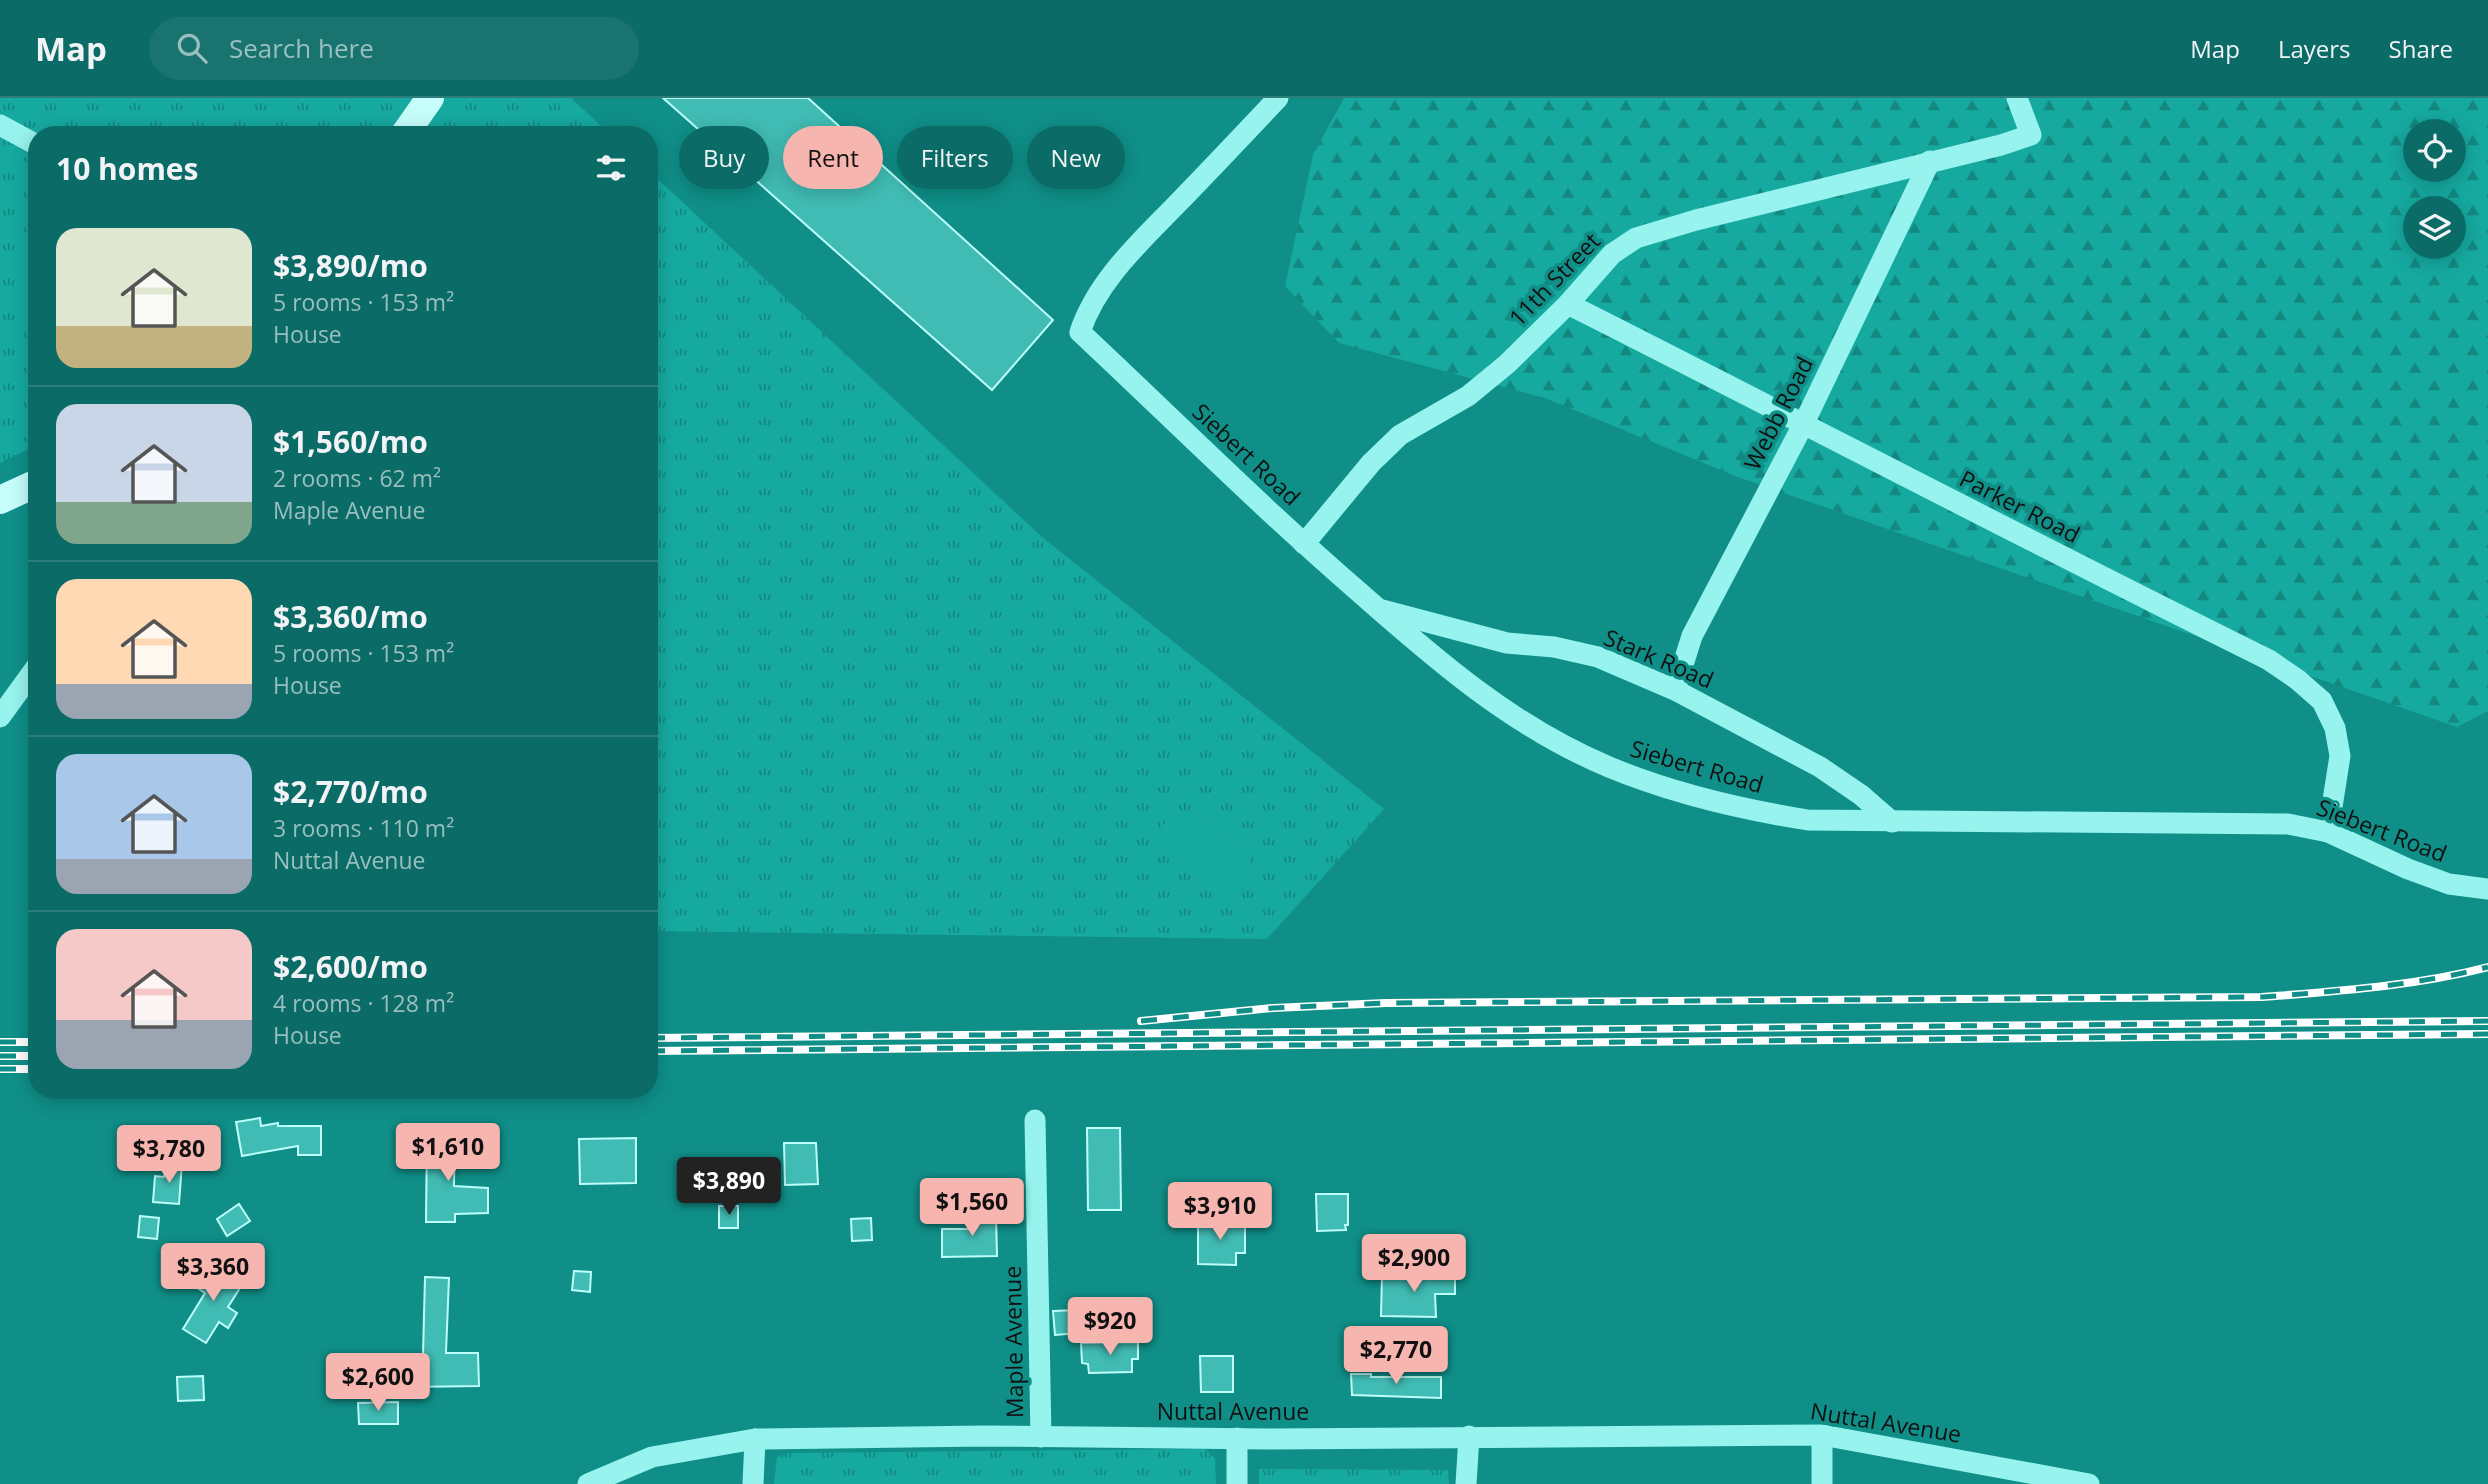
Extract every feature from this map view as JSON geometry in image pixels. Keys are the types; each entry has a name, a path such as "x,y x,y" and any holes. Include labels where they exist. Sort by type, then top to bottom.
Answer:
{"street":[{"path":"410,126 430,98"},
{"name":"Siebert Road","path":"1278,98 1101,287 1087,311 1080,332 1304,544 1439,663 1488,701 1608,767 1737,809 1808,820 2288,824 2328,832 2408,869 2439,880 2488,890"},
{"name":"11th Street","path":"1304,544 1371,463 1400,435 1468,396 1507,364 1568,304 1612,254 1636,238 1696,220 2001,145 2031,135 2017,98"},
{"path":"0,125 28,140"},
{"name":"Webb Road","path":"1675,690 1692,636 1804,424 1930,161"},
{"name":"Parker Road","path":"1568,304 1986,519 2269,660 2298,680 2322,701 2335,728 2340,756 2328,832"},
{"path":"0,500 28,487"},
{"name":"Stark Road","path":"1377,608 1507,643 1554,648 1598,657 1675,690 1820,767 1861,795 1892,822"},
{"path":"0,718 28,679"},
{"name":"Maple Avenue","path":"1035,1120 1041,1437"},
{"path":"1822,1435 1822,1484"},
{"name":"Nuttal Avenue","path":"588,1484 652,1457 755,1439 1822,1435 2089,1484"},
{"path":"1466,1484 1469,1436"},
{"path":"1237,1438 1237,1484"},
{"path":"753,1484 755,1439"}],"green space":[{"path":"0,98 571,98 601,126 28,126 28,449 0,463"},
{"path":"1344,98 2488,98 2488,711 2457,727 1738,477 1545,398 1339,343 1285,286 1313,155"},
{"path":"658,179 1042,537 1384,809 1267,939 658,931"},
{"path":"28,244 28,307 17,294 14,278 17,260"},
{"path":"1182,814 1202,815 1248,853 1251,867 1247,881 1235,891 1213,892 1157,851 1153,834 1170,818"},
{"path":"1205,1449 1215,1458 1216,1484 774,1484 777,1457 789,1453"},
{"path":"1259,1469 1448,1470 1449,1484 1259,1484"}],"building":[{"path":"663,98 808,98 839,126 783,126 783,189 883,189 883,166 897,179 897,189 908,189 1053,320 992,390 766,189 769,189 769,126 695,126"},
{"path":"260,1118 261,1126 278,1123 278,1126 321,1126 321,1155 298,1155 298,1146 242,1156 236,1122"},
{"path":"1087,1128 1120,1128 1121,1210 1088,1210"},
{"path":"427,1132 455,1133 454,1186 488,1188 488,1213 455,1214 455,1222 426,1222"},
{"path":"636,1138 636,1183 580,1184 579,1139"},
{"path":"784,1143 816,1143 818,1184 785,1185"},
{"path":"166,1162 182,1163 179,1204 153,1202 155,1176 164,1177"},
{"path":"1316,1194 1348,1194 1346,1230 1317,1231"},
{"path":"239,1204 250,1221 227,1236 217,1219"},
{"path":"719,1206 738,1206 738,1228 719,1228"},
{"path":"968,1215 996,1215 997,1256 942,1257 942,1229 968,1229"},
{"path":"140,1216 159,1218 157,1239 138,1237"},
{"path":"1198,1217 1217,1217 1217,1224 1245,1224 1245,1253 1236,1253 1236,1265 1198,1264"},
{"path":"871,1218 872,1240 852,1241 851,1219"},
{"path":"223,1264 237,1273 231,1282 240,1288 228,1307 237,1313 228,1328 219,1322 206,1343 183,1329 205,1293 193,1285 205,1266 217,1274"},
{"path":"574,1271 591,1272 590,1292 572,1290"},
{"path":"1382,1275 1455,1276 1455,1294 1435,1294 1436,1317 1381,1316"},
{"path":"425,1277 449,1278 446,1353 478,1353 479,1386 409,1387 409,1354 423,1354"},
{"path":"1079,1310 1080,1316 1090,1316 1091,1332 1055,1335 1053,1311"},
{"path":"1138,1342 1138,1359 1132,1359 1132,1372 1089,1373 1088,1364 1082,1363 1081,1343"},
{"path":"1200,1356 1233,1356 1233,1392 1201,1392"},
{"path":"1351,1374 1371,1374 1371,1377 1441,1377 1441,1398 1352,1395"},
{"path":"203,1376 204,1400 178,1401 177,1377"},
{"path":"398,1402 398,1424 359,1424 358,1403"}],"railway":[{"path":"1141,1021 1273,1008 1386,1003 2262,997 2404,983 2488,967"},
{"path":"658,1038 2488,1021"},
{"path":"658,1051 2488,1034"},
{"path":"0,1042 28,1042"},
{"path":"0,1056 28,1056"},
{"path":"0,1069 28,1069"}]}
